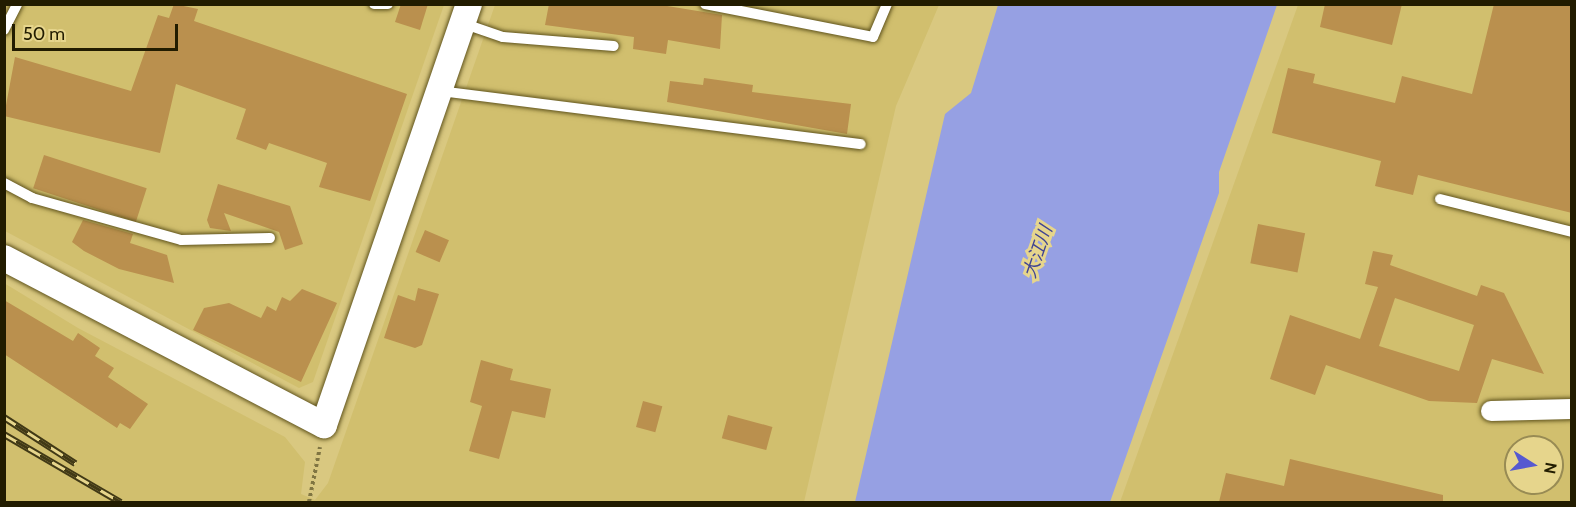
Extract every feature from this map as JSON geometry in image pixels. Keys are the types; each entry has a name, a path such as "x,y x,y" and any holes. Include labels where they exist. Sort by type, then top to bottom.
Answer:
{"street":[{"path":"4,258 324,426 466,14"},
{"path":"1491,411 1572,409"}],"lane":[{"path":"4,30 17,4"},
{"path":"374,4 388,4"},
{"path":"705,4 873,37 887,4"},
{"path":"466,14 503,37 614,46"},
{"path":"439,91 861,144"},
{"path":"4,183 32,198 181,240 270,238"},
{"path":"1440,199 1572,232"}],"path":[{"path":"309,502 324,426"}],"shaded area":[{"path":"4,5 444,5 313,382 299,388 5,231"},
{"path":"495,5 939,5 896,106 804,502 5,502 4,283 78,328 285,437 305,462 301,494 315,500 328,483"},
{"path":"1298,5 1571,5 1571,502 1120,502"}],"water":[{"name":"大江川","path":"998,5 1277,5 1219,172 1219,193 1110,502 855,502 945,114 971,93"}],"building":[{"path":"174,4 198,9 194,21 407,94 370,201 319,187 327,163 269,143 266,150 236,139 246,109 176,84 160,153 4,116 15,57 131,91 158,15 169,18"},
{"path":"401,4 428,4 420,30 395,22"},
{"path":"549,4 655,4 722,15 720,49 668,40 666,54 633,49 634,37 545,25"},
{"path":"1325,4 1402,4 1392,45 1320,27"},
{"path":"1494,4 1572,4 1572,213 1418,175 1413,195 1375,186 1381,161 1272,133 1288,68 1315,74 1313,83 1395,103 1402,76 1472,94"},
{"path":"704,78 753,85 752,92 851,104 847,134 667,102 670,81 703,85"},
{"path":"44,155 147,188 136,222 33,188"},
{"path":"218,184 290,206 303,244 285,250 279,232 224,213 231,231 210,228 207,220"},
{"path":"83,220 133,234 130,243 167,255 174,283 119,269 84,251 72,242"},
{"path":"1258,224 1305,233 1297,272 1250,263"},
{"path":"425,230 449,240 440,262 416,252"},
{"path":"1373,251 1393,255 1390,265 1477,296 1481,285 1504,293 1544,374 1492,359 1477,403 1429,401 1326,365 1315,395 1270,379 1290,315 1360,339 1378,287 1365,284","holes":["1395,298 1474,325 1459,371 1379,346"]},
{"path":"418,288 439,294 422,345 415,348 384,338 398,295 415,301"},
{"path":"302,289 337,303 301,382 193,330 204,308 229,303 261,318 267,306 276,311 282,297 290,301"},
{"path":"4,300 73,341 78,333 100,348 95,356 114,368 108,377 148,404 130,429 120,423 117,428 4,354"},
{"path":"481,360 513,369 510,380 551,389 545,418 512,411 499,459 469,451 482,406 470,402"},
{"path":"643,401 662,406 655,432 636,427"},
{"path":"728,415 772,427 766,450 722,438"},
{"path":"1290,459 1443,495 1443,502 1219,502 1226,473 1284,486"}],"railway":[{"path":"4,417 75,463"},
{"path":"4,434 121,502"}]}
